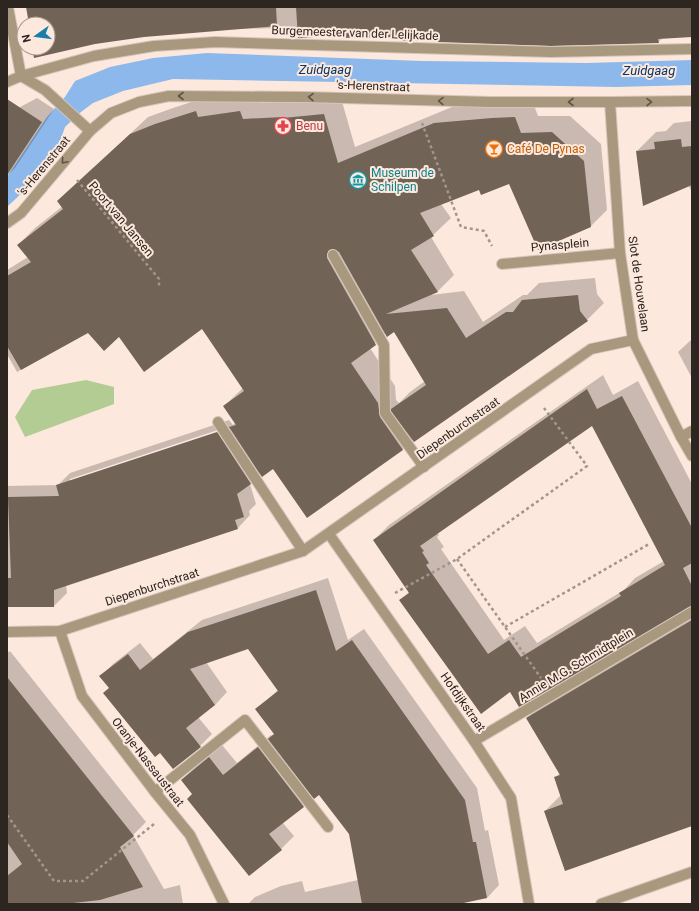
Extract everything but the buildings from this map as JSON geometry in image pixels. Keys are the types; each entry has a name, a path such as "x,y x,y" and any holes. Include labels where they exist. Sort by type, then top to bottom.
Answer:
{"street":[{"path":"8,7 21,76 45,90 90,132"},
{"name":"Burgemeester van der Lelijkade","path":"7,82 21,76 94,56 154,46 215,42 551,52 692,49"},
{"name":"'s-Herenstraat","path":"7,223 21,213 90,132 111,112 139,102 169,96 305,97 414,101 692,101"},
{"name":"Slot de Houvelaan","path":"610,102 620,253 633,340 692,456"},
{"name":"Pynasplein","path":"502,264 620,253"},
{"path":"333,255 384,345 385,413 424,467"},
{"name":"Diepenburchstraat","path":"7,632 60,631 303,551 591,349 633,340"},
{"path":"218,422 303,551"},
{"path":"681,437 692,431"},
{"name":"Hofdijkstraat","path":"329,534 474,740 511,798 529,904"},
{"name":"Annie M.G. Schmidtplein","path":"474,740 692,612"},
{"name":"Oranje-Nassaustraat","path":"60,631 82,696 155,792 190,835 224,904"},
{"path":"155,792 245,720 328,827"},
{"path":"602,904 692,872"}],"path":[{"path":"414,101 461,227 484,231 502,264"},
{"name":"Poort van Jansen","path":"63,163 159,279 159,288"},
{"path":"377,602 457,559 587,466 532,391"},
{"path":"505,627 648,544"},
{"path":"457,559 553,694"},
{"path":"7,816 54,881 83,881 170,811"}],"green space":[{"path":"86,380 114,387 114,404 25,437 15,417 32,390"}],"water":[{"name":"Zuidgaag","path":"207,53 422,61 586,63 692,60 692,85 616,87 173,79 123,91 93,103 81,112 65,127 59,144 26,189 7,207 7,177 47,117 65,97 75,81 110,67 153,58"}],"place":[{"name":"Benu","path":"283,126"},
{"name":"Café De Pynas","path":"494,149"},
{"name":"Museum de Schilpen","path":"358,180"}]}
